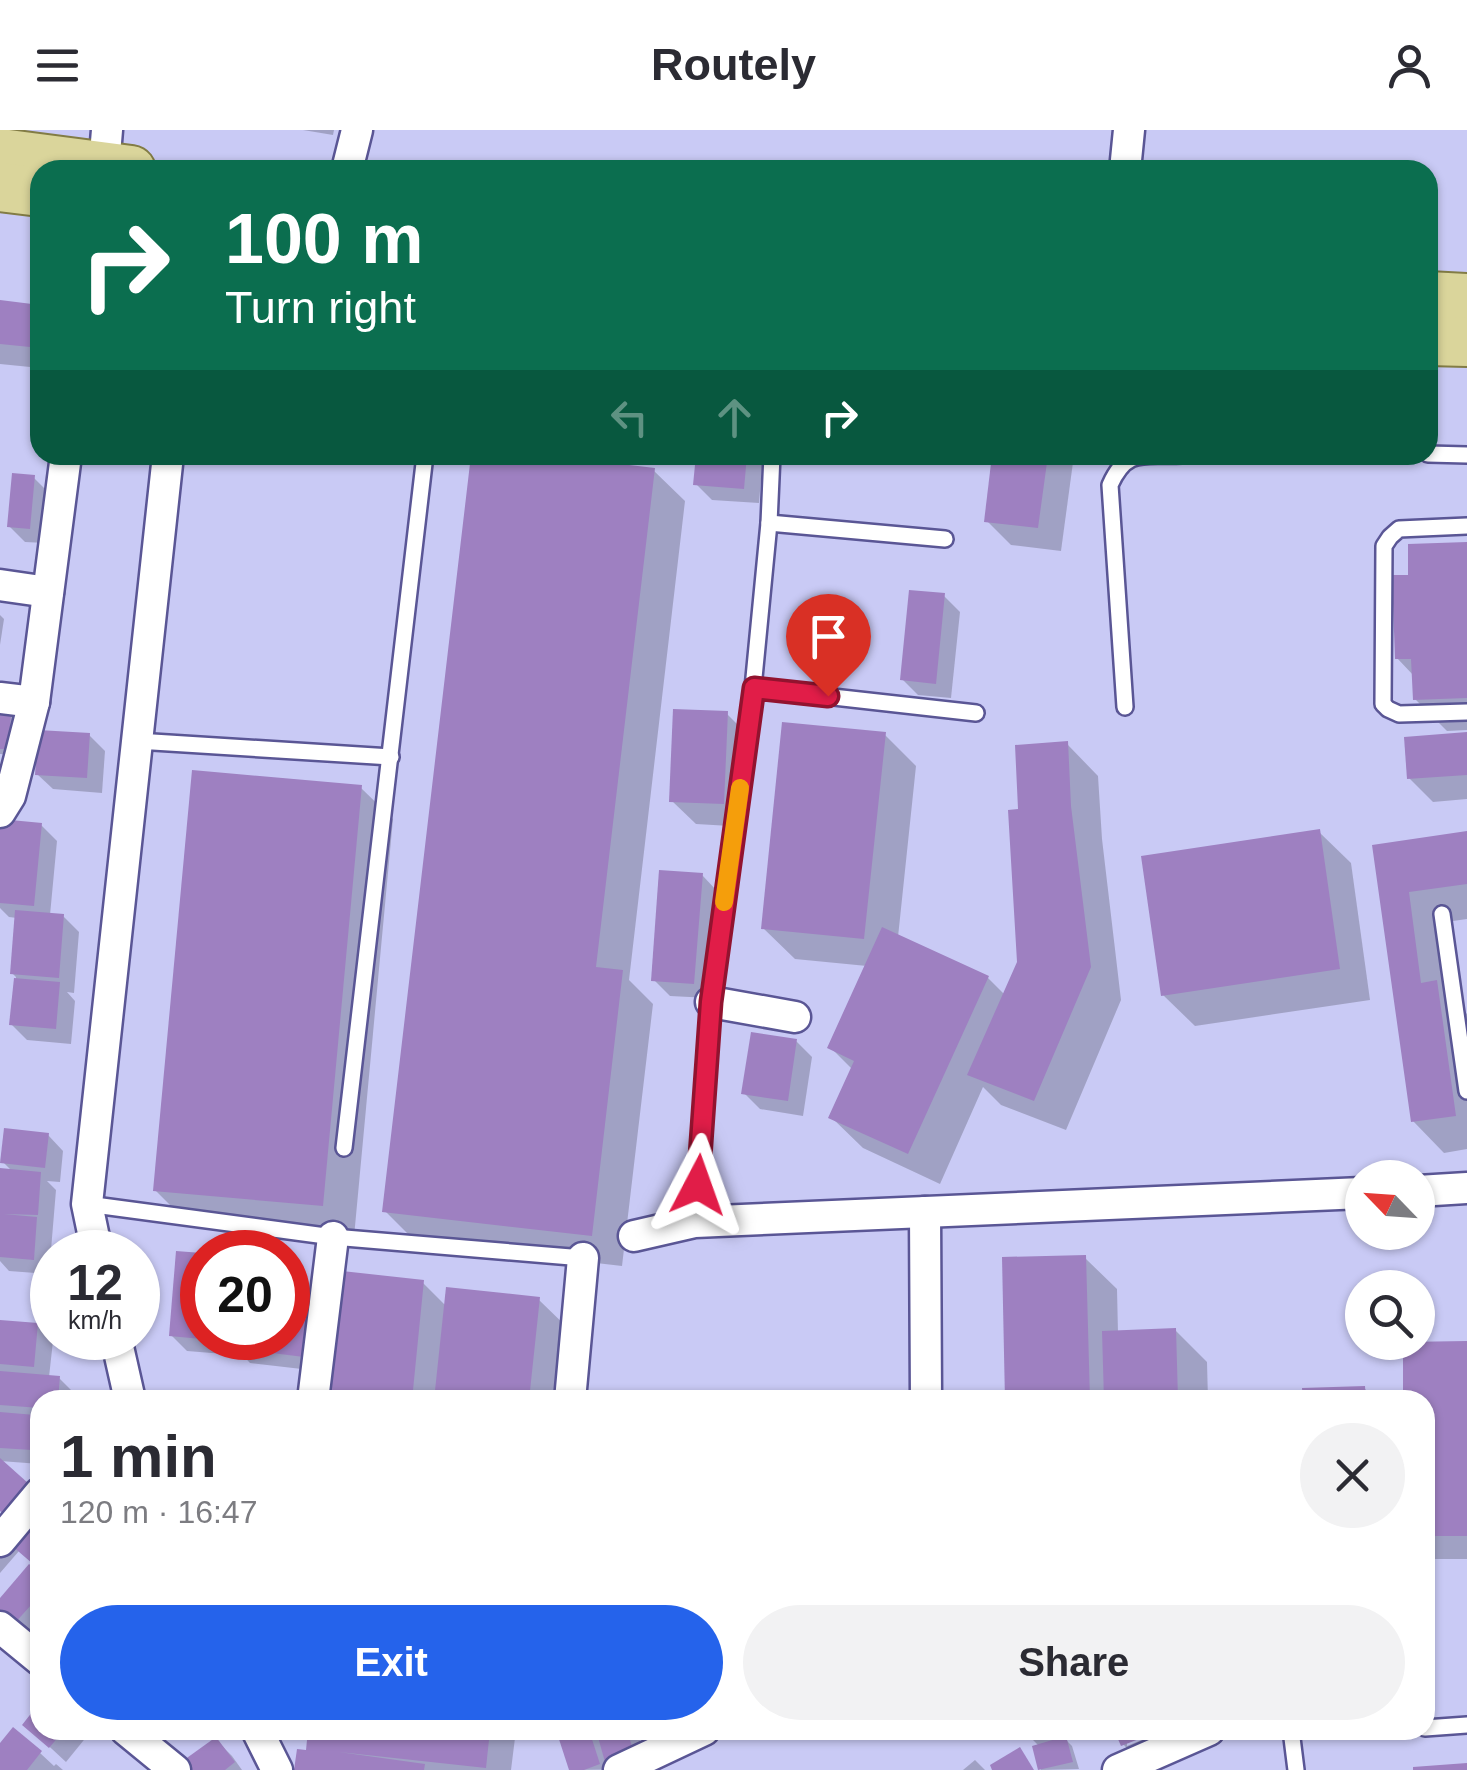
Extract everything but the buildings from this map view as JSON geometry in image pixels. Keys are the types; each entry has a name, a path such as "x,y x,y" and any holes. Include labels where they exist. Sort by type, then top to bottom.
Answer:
{"main road":[{"path":"0,153 114,156"},
{"path":"0,187 30,191"},
{"path":"1438,297 1467,298"},
{"path":"1438,341 1467,342"}],"street":[{"path":"350,160 357,130"},
{"path":"1126,160 1129,130"},
{"path":"0,812 10,796 34,702 65,465"},
{"path":"92,1230 86,1204 167,465"},
{"path":"0,585 48,592"},
{"path":"0,698 34,702"},
{"path":"711,1002 795,1017"},
{"path":"1435,1189 1467,1188"},
{"path":"634,1236 695,1222 1345,1194"},
{"path":"925,1212 926,1390"},
{"path":"314,1390 333,1237"},
{"path":"571,1390 583,1258"},
{"path":"121,1360 128,1390"},
{"path":"0,1541 30,1505"},
{"path":"0,1628 30,1652"},
{"path":"138,1740 176,1770"},
{"path":"262,1740 277,1770"},
{"path":"619,1770 683,1740"},
{"path":"1118,1770 1186,1740"}],"lane":[{"path":"1438,454 1467,455"},
{"path":"344,1148 424,465"},
{"path":"695,1222 711,1002 754,688 772,465"},
{"path":"1120,465 1110,485 1126,707"},
{"path":"769,522 945,539"},
{"path":"1467,526 1399,528 1384,546 1383,664 1383,704 1388,709 1398,714 1467,712"},
{"path":"754,688 976,713"},
{"path":"137,741 391,756"},
{"path":"1442,914 1467,1091"},
{"path":"86,1204 333,1237 583,1258"},
{"path":"1435,1727 1467,1725"},
{"path":"1292,1740 1296,1770"}],"slow traffic":[{"path":"724,902 740,788"}],"route":[{"path":"698,1185 711,1002 754,688 828,696"}]}
